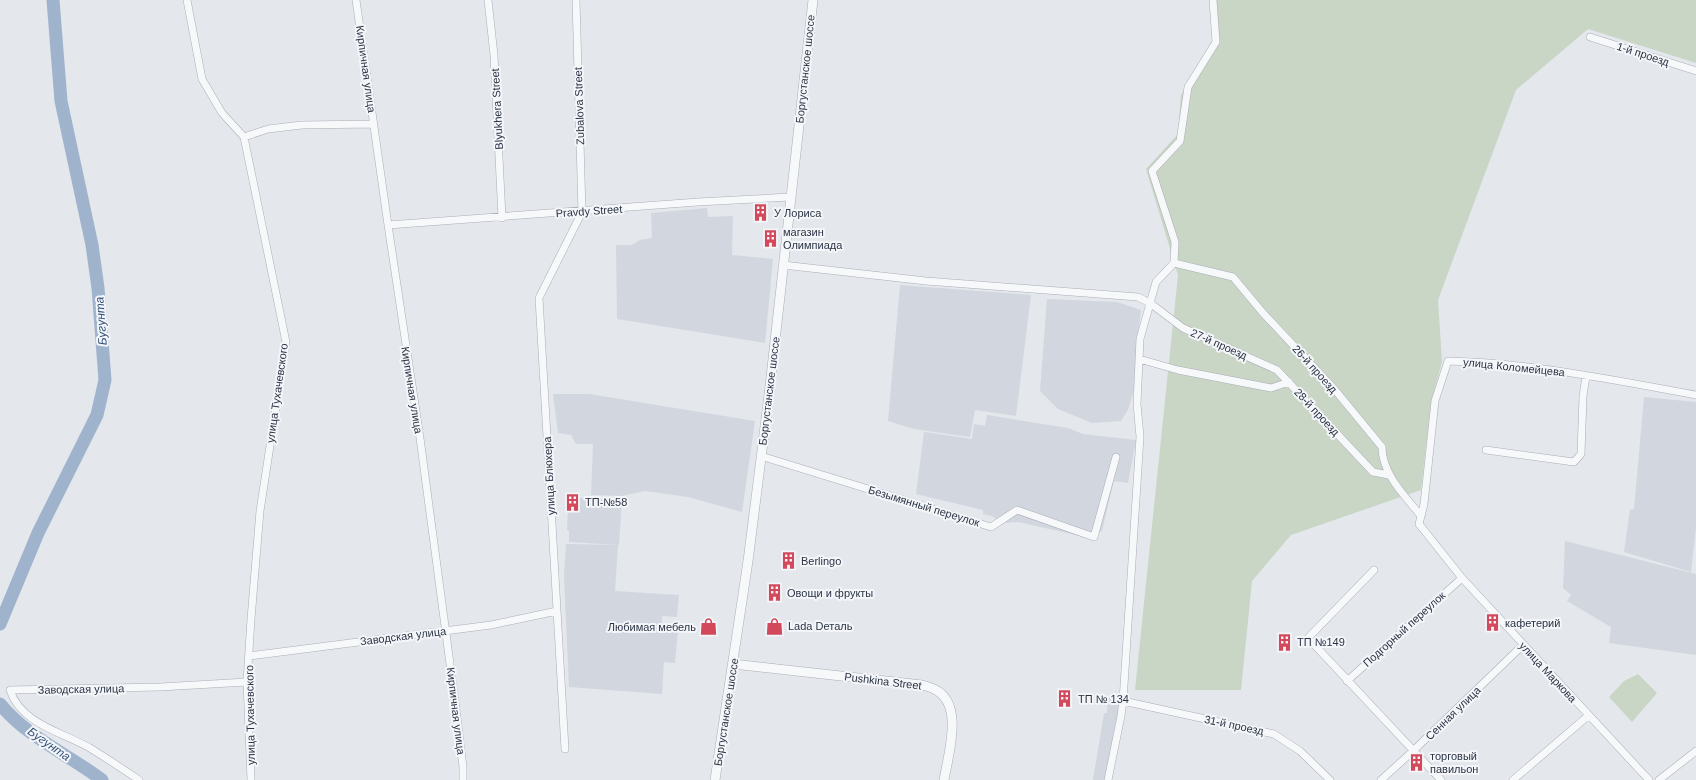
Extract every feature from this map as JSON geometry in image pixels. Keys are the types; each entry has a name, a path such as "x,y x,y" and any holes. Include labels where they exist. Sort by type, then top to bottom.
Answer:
{"street":[{"name":"улица Тухачевского","path":"186,0 202,79 222,112 244,137 286,342 260,511 247,682 251,780"},
{"name":"Кирпичная улица","path":"356,0 420,438 456,709 463,767 463,780"},
{"name":"Blyukhera Street","path":"488,0 494,55 502,218"},
{"name":"Zubalova Street","path":"576,0 582,212"},
{"name":"Боргустанское шоссе","path":"715,780 733,664 761,456 813,0"},
{"path":"1108,780 1122,716 1140,437 1137,404 1140,339 1156,282 1174,263 1175,242 1152,171 1180,141 1188,87 1216,42 1213,0"},
{"name":"1-й проезд","path":"1590,37 1696,71"},
{"path":"244,137 268,129 302,124 374,124"},
{"name":"Pravdy Street","path":"388,226 698,202 790,197"},
{"name":"улица Блюхера","path":"565,749 538,298 582,212"},
{"name":"26-й проезд","path":"1174,263 1234,277 1263,313 1335,390 1382,447 1382,458 1389,475 1421,516"},
{"name":"27-й проезд","path":"783,264 926,281 1138,297 1150,303 1183,328 1277,370 1289,382"},
{"name":"28-й проезд","path":"1139,360 1178,370 1271,388 1289,382 1374,472 1389,475"},
{"name":"улица Коломейцева","path":"1419,524 1424,504 1435,401 1448,361 1482,362 1586,376 1696,395"},
{"path":"1486,450 1574,462 1581,454 1583,396 1586,376"},
{"name":"Безымянный переулок","path":"761,456 991,527 1017,510 1094,537 1116,457"},
{"name":"улица Маркова","path":"1419,524 1462,578 1588,716 1649,780"},
{"path":"1374,570 1308,638 1441,780"},
{"name":"Подгорный переулок","path":"1347,680 1462,578"},
{"name":"Заводская улица","path":"249,656 491,625 557,611"},
{"name":"Сенная улица","path":"1381,780 1523,645"},
{"name":"Pushkina Street","path":"733,664 922,685 935,689 950,707 953,717 944,780"},
{"name":"Заводская улица","path":"139,780 89,747 45,727 20,710 13,699 10,690 152,687 247,682"},
{"name":"31-й проезд","path":"1123,701 1274,734 1300,750 1330,780"},
{"path":"1513,780 1588,716"},
{"path":"1659,780 1696,751"}],"shaded area":[{"path":"707,208 708,217 733,216 732,255 773,259 765,343 617,319 616,245 632,245 640,240 652,238 651,213"},
{"path":"900,285 1031,295 1016,416 975,410 970,437 914,429 888,421"},
{"path":"1047,299 1117,302 1141,310 1136,352 1134,389 1128,410 1121,421 1092,423 1058,409 1040,391"},
{"path":"553,394 589,394 755,421 742,512 688,497 645,491 621,496 591,495 593,444 576,444 571,435 558,433"},
{"path":"1644,397 1696,402 1696,527 1691,572 1624,552 1630,510 1634,509"},
{"path":"987,415 1068,428 1083,434 1136,440 1128,483 1114,481 1102,531 1085,537 1018,522 1002,523 992,516 983,514 983,510 916,494 924,432 972,439 974,424 985,426"},
{"path":"578,498 622,500 619,545 569,542 569,531 567,530 568,508 577,509"},
{"path":"1565,541 1696,574 1696,655 1609,643 1611,627 1567,601 1571,595 1563,588"},
{"path":"566,544 618,545 615,591 679,595 677,617 662,616 662,628 678,630 675,663 664,662 662,694 569,687 564,576"},
{"path":"1108,697 1121,699 1106,780 1093,780 1104,713 1107,713"}],"green space":[{"path":"1211,0 1696,0 1696,63 1588,29 1516,90 1438,300 1442,362 1431,402 1421,490 1291,535 1252,581 1241,690 1135,690 1178,275 1146,169 1178,134 1181,95 1213,43"},
{"path":"1638,674 1657,693 1632,722 1609,697 1624,681"}],"waterway":[{"name":"Бугунта","path":"0,624 38,533 97,415 105,380 98,288 92,245 61,101 53,0"},
{"name":"Бугунта","path":"0,704 23,727 102,780"}],"place":[{"name":"У Лориса","path":"761,213"},
{"name":"магазин Олимпиада","path":"770,238"},
{"name":"ТП-№58","path":"572,502"},
{"name":"Berlingo","path":"788,561"},
{"name":"Овощи и фрукты","path":"774,593"},
{"name":"кафетерий","path":"1492,623"},
{"name":"Lada Dеталь","path":"775,626"},
{"name":"Любимая мебель","path":"709,627"},
{"name":"ТП №149","path":"1284,642"},
{"name":"ТП № 134","path":"1065,699"},
{"name":"торговый павильон","path":"1417,762"}]}
